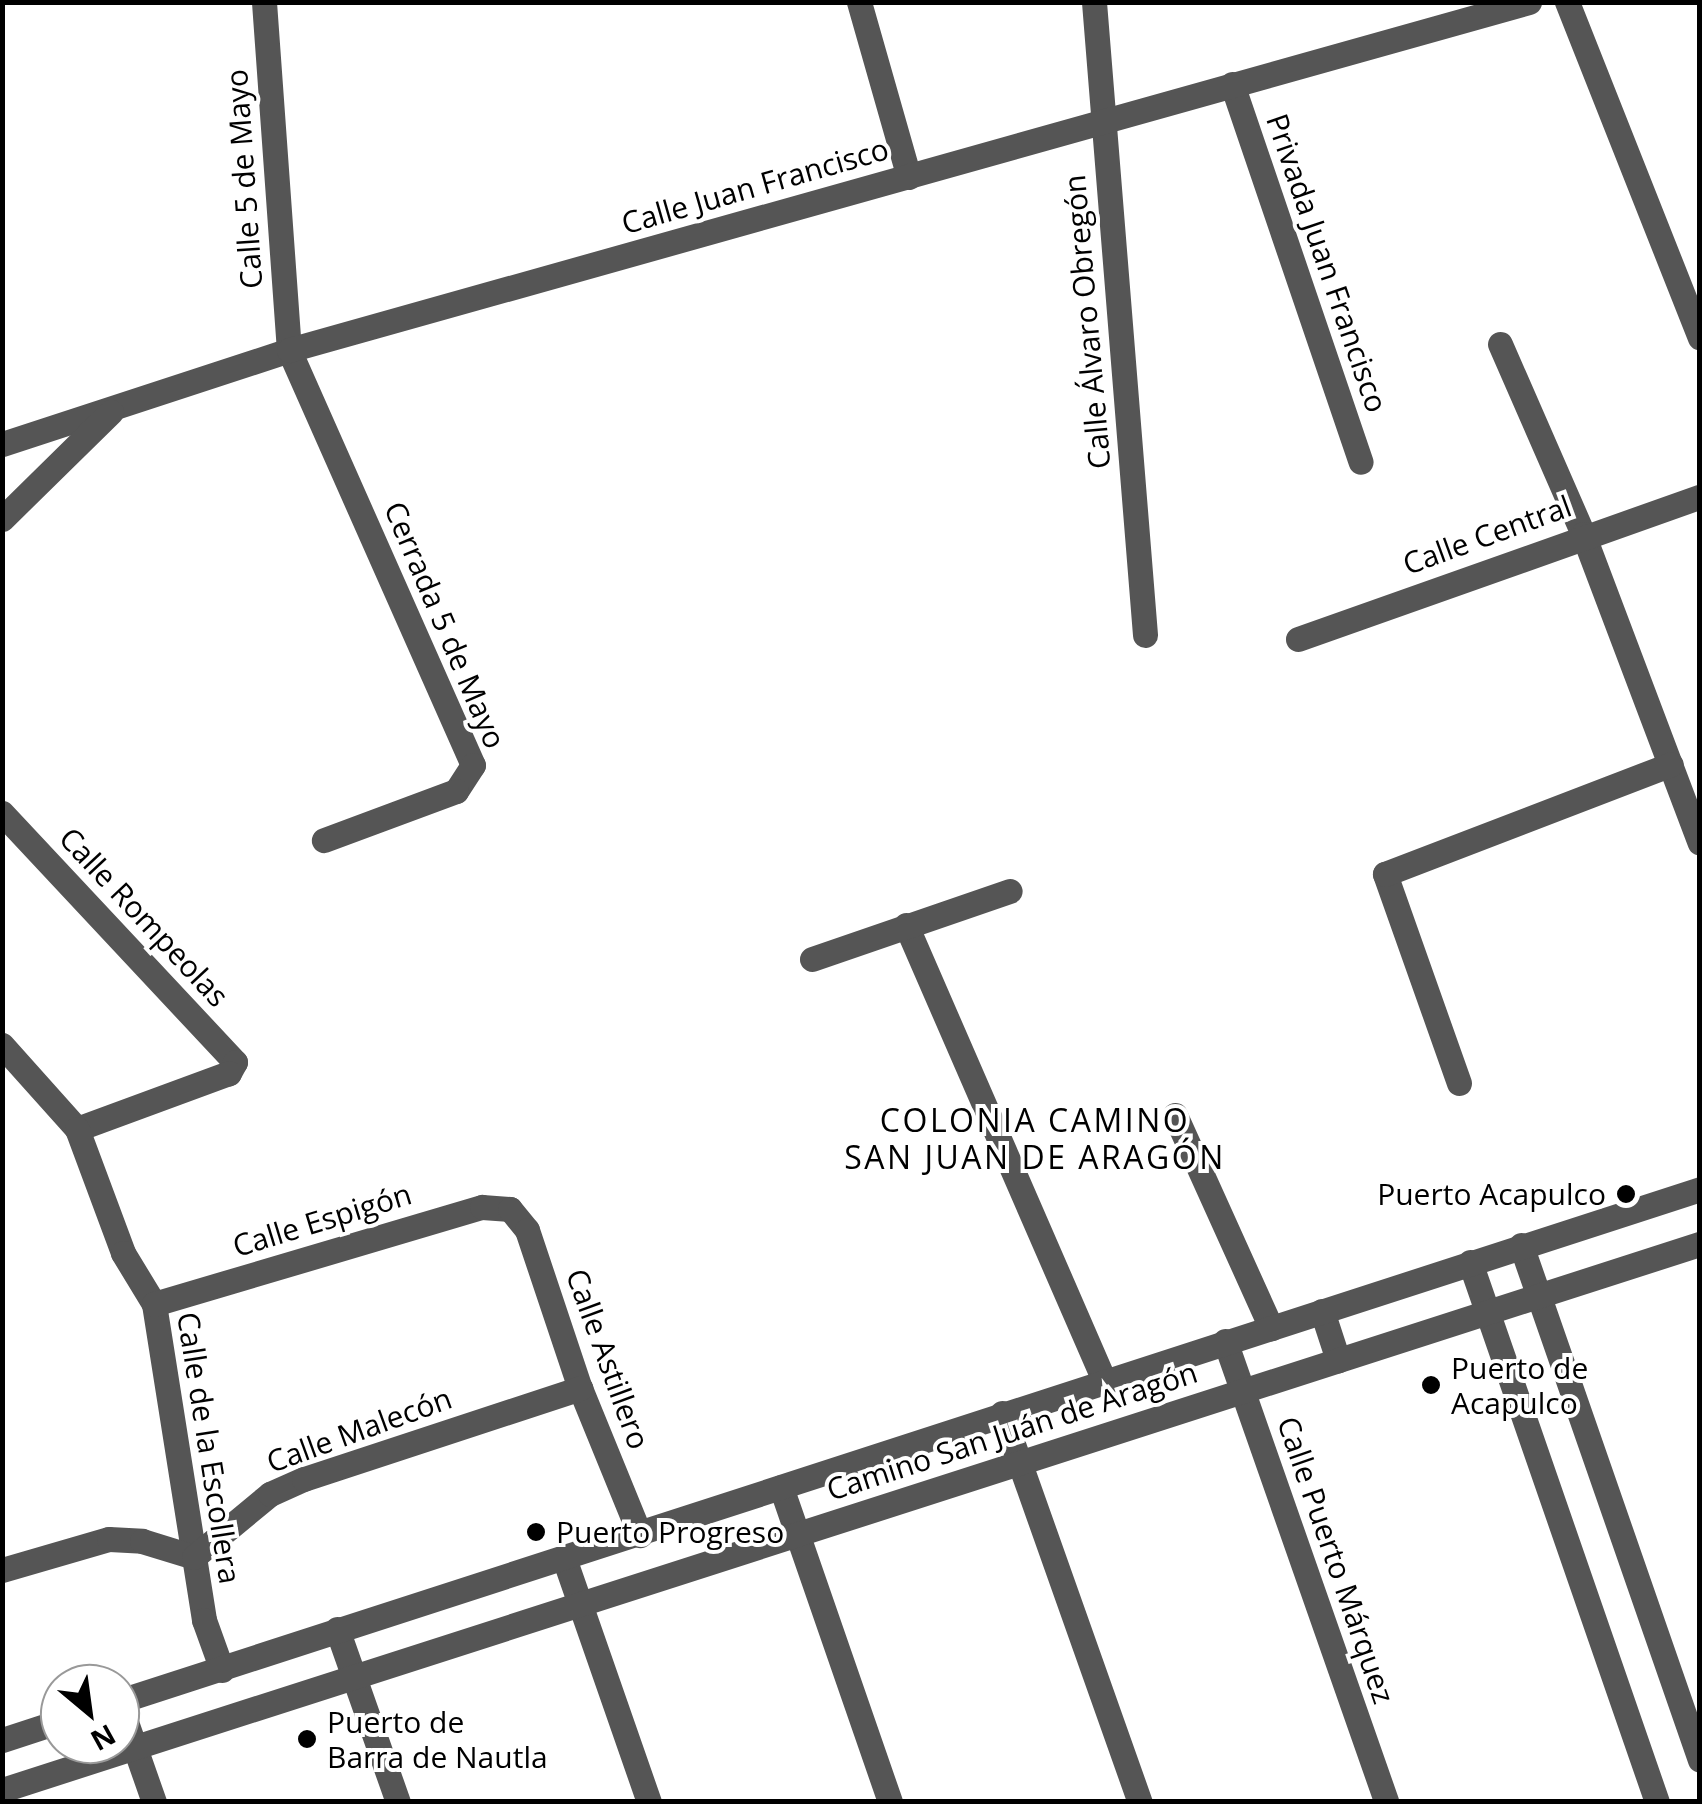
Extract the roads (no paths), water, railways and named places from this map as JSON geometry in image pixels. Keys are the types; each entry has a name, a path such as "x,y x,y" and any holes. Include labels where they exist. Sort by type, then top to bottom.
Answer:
{"street":[{"name":"Calle 5 de Mayo","path":"264,2 289,350"},
{"path":"859,2 909,177"},
{"name":"Calle Álvaro Obregón","path":"1094,2 1145,636"},
{"name":"Calle Juan Francisco","path":"2,444 289,350 1529,2"},
{"path":"1568,2 1700,338"},
{"name":"Privada Juan Francisco","path":"1232,84 1360,462"},
{"path":"1500,344 1583,534 1700,842"},
{"name":"Cerrada 5 de Mayo","path":"289,350 473,765 472,777 456,791 324,840"},
{"path":"2,519 115,408"},
{"name":"Calle Central","path":"1298,639 1583,534 1700,496"},
{"path":"1459,1083 1385,874 1670,764"},
{"name":"Calle Rompeolas","path":"2,813 235,1067 77,1129"},
{"path":"812,959 1010,891"},
{"path":"906,924 1104,1380"},
{"path":"2,1046 77,1129"},
{"path":"1175,1115 1271,1328"},
{"name":"Calle de la Escollera","path":"77,1129 123,1253 154,1304 204,1620 222,1670"},
{"name":"Camino San Juán de Aragón","path":"140,1697 1002,1413 1700,1190"},
{"name":"Calle Espigón","path":"154,1304 482,1207 510,1209"},
{"name":"Calle Astillero","path":"510,1209 527,1230 580,1388 640,1535"},
{"name":"Camino San Juán de Aragón","path":"140,1748 1485,1310 1700,1244"},
{"path":"1521,1245 1700,1760"},
{"path":"1470,1262 1657,1802"},
{"path":"1322,1311 1338,1360"},
{"name":"Calle Puerto Márquez","path":"1225,1341 1386,1802"},
{"name":"Calle Malecón","path":"194,1557 270,1494 304,1478 580,1388"},
{"path":"1002,1413 1140,1802"},
{"path":"781,1487 890,1802"},
{"path":"2,1570 109,1539 142,1541 194,1557"},
{"path":"564,1558 649,1802"},
{"path":"337,1629 398,1802"},
{"path":"2,1740 40,1728"},
{"path":"140,1761 154,1802"},
{"name":"Camino San Juán de Aragón","path":"2,1790 87,1764"}],"place":[{"name":"Puerto Acapulco","path":"1626,1194"},
{"name":"Puerto de Acapulco","path":"1431,1385"},
{"name":"Puerto Progreso","path":"536,1532"},
{"name":"Puerto de Barra de Nautla","path":"307,1739"}],"district":[{"name":"COLONIA CAMINO SAN JUAN DE ARAGÓN","path":"1035,1140"}]}
